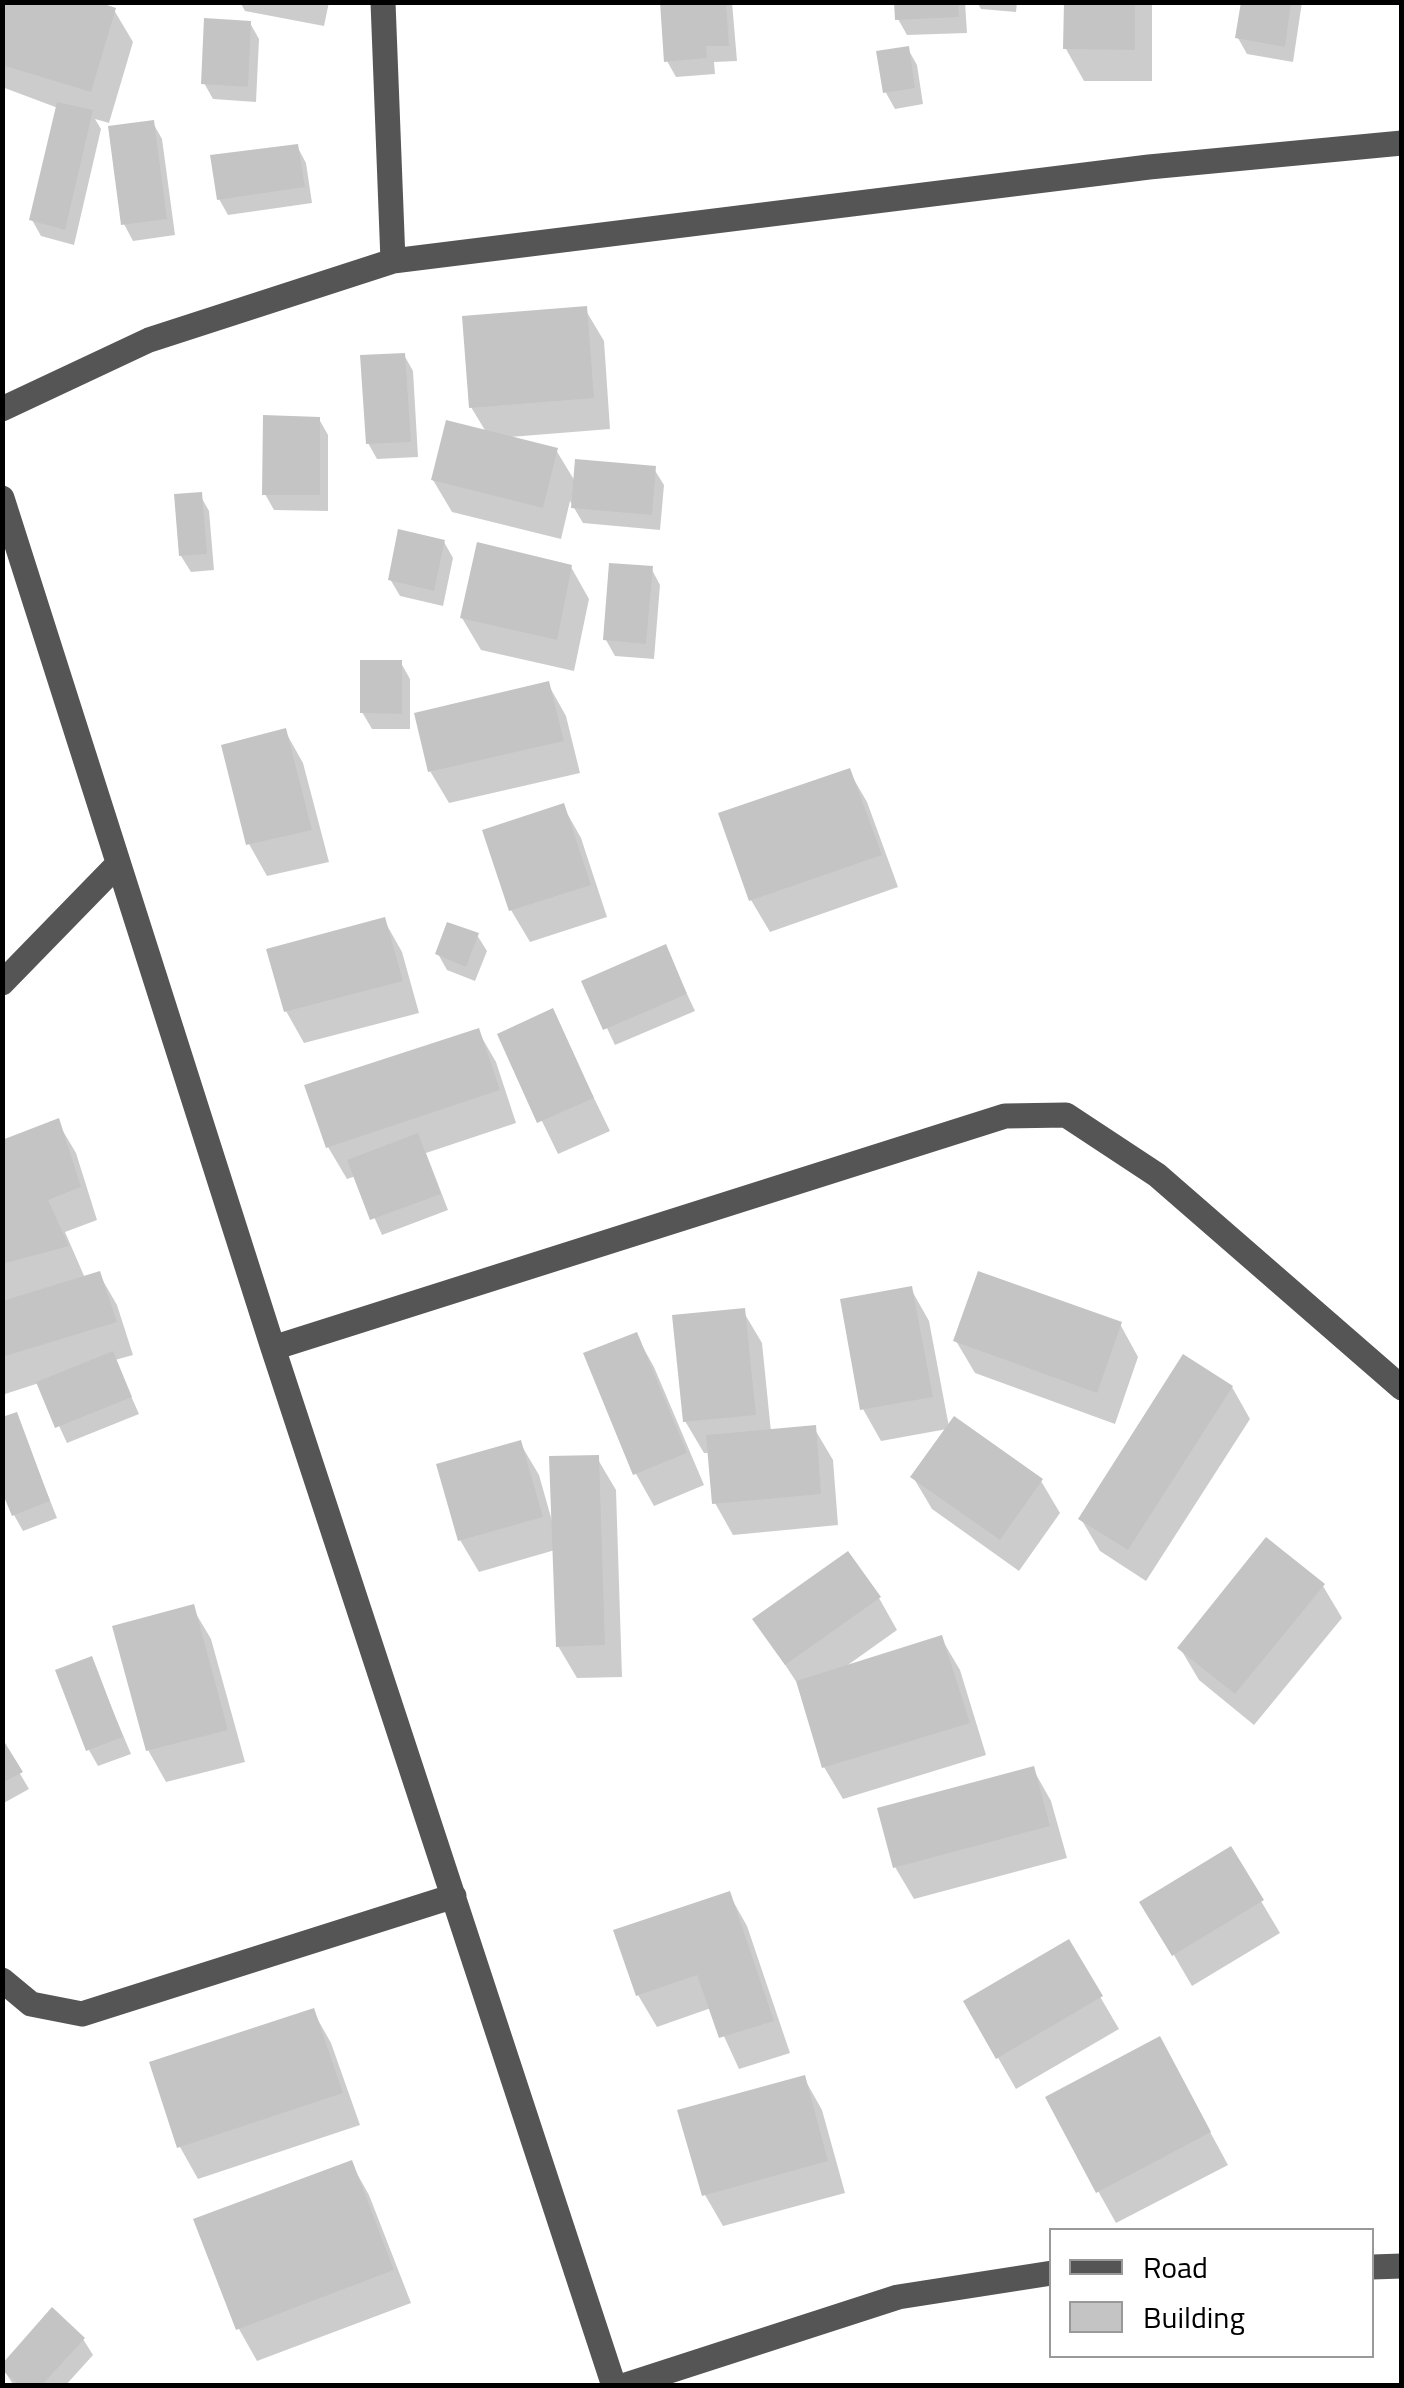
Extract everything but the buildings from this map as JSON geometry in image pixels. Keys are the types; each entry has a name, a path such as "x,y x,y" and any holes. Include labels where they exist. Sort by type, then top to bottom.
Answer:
{"street":[{"path":"383,2 393,261"},
{"path":"2,409 149,340 393,261 1149,167 1402,143"},
{"path":"2,498 273,1348 614,2386"},
{"path":"2,983 118,864"},
{"path":"273,1348 1005,1116 1066,1116 1156,1174 1402,1388"},
{"path":"2,1980 31,2004 82,2014 454,1896"},
{"path":"1374,2267 1402,2266"},
{"path":"622,2386 898,2297 1049,2273"}]}
